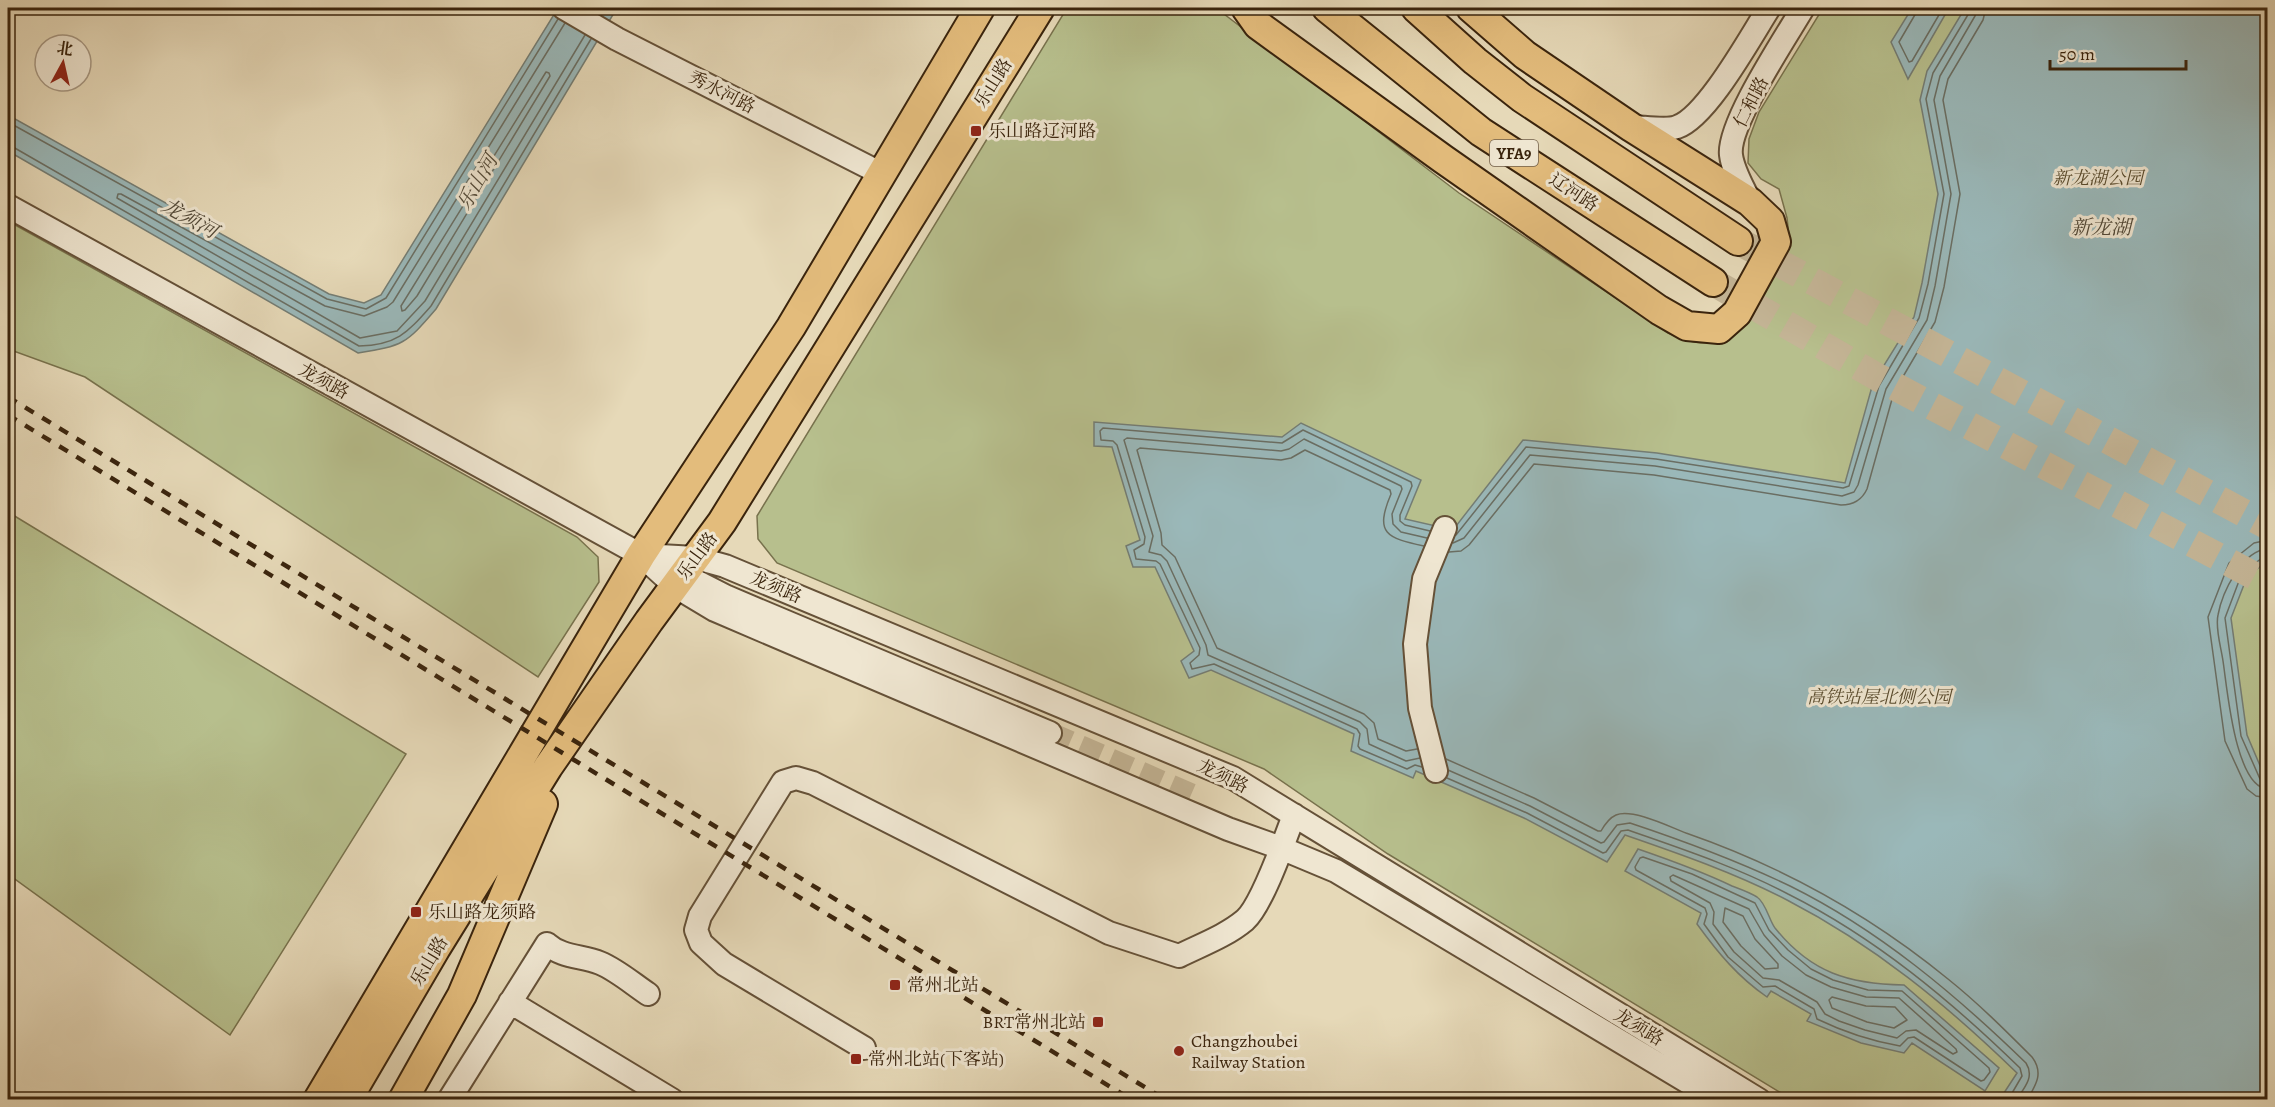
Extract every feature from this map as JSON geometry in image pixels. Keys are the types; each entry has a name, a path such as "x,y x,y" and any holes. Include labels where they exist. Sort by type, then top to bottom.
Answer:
{"main road":[{"name":"乐山路","path":"318,1100 641,555 791,327 980,8"},
{"name":"乐山路","path":"347,1100 436,948 542,777 599,693 729,512 1040,8"},
{"name":"辽河路","path":"1327,8 1481,132 1713,282"},
{"name":"YFA9","path":"1416,8 1522,98 1738,241"},
{"path":"1247,13 1452,165 1659,310 1687,326 1719,328 1737,313 1776,242 1770,221 1750,202 1631,127 1524,55 1471,8"},
{"path":"403,1100 462,995 534,822 599,693"}],"street":[{"name":"秀水河路","path":"564,8 617,39 882,174"},
{"name":"仁和路","path":"1631,127 1677,128 1701,111 1735,63 1769,8"},
{"name":"仁和路","path":"1750,202 1730,153 1735,131 1743,112 1803,8"},
{"name":"龙须路","path":"8,206 641,555 685,573 715,610 1228,829 1336,871 1718,1100"},
{"path":"1436,771 1420,708 1415,644 1424,579 1445,528"},
{"name":"龙须路","path":"641,555 685,573 725,566 1233,778 1759,1100"},
{"path":"685,573 727,597 1050,733"},
{"path":"864,1048 724,964 701,943 696,930 700,916 783,782 796,778 813,783 1110,933 1179,956 1223,935 1246,919 1263,892 1294,815"},
{"path":"449,1100 547,944 556,952 603,964 648,994"},
{"path":"510,1002 672,1100"}],"green space":[{"name":"高铁站屋北侧公园","path":"1067,8 1216,8 1459,193 1668,333 1693,342 1707,343 1733,336 1789,236 1779,189 1761,179 1748,163 1749,139 1759,112 1823,8 2267,8 2267,1099 1791,1099 1388,854 1264,769 777,563 758,539 757,516"},
{"path":"8,221 577,537 598,557 599,582 538,677 85,377 8,349"},
{"path":"8,512 406,754 230,1035 8,874"}],"water":[{"path":"558,8 617,8 436,309 403,342 385,348 358,353 8,151 8,115 329,294 364,303 381,295"},
{"path":"1912,8 1949,8 1908,79 1891,42"},
{"name":"新龙湖","path":"1965,8 2267,8 2267,561 2247,577 2231,618 2247,735 2267,782 2267,1099 2000,1099 2017,1073 1991,1048 1936,1000 1880,957 1850,936 1787,900 1727,873 1625,835 1607,862 1524,818 1416,771 1413,778 1351,751 1354,734 1211,670 1189,678 1181,661 1194,651 1155,567 1133,567 1126,546 1140,540 1112,447 1094,446 1094,422 1282,437 1301,423 1421,480 1405,519 1453,530 1523,440 1657,453 1845,483 1873,383 1914,317 1938,194 1920,100 1927,71"},
{"path":"1638,849 1757,897 1763,903 1775,928 1803,956 1817,966 1832,973 1866,982 1904,985 1999,1068 1985,1091 1912,1043 1904,1053 1861,1043 1807,1021 1811,1014 1771,991 1767,997 1738,973 1713,945 1697,924 1701,913 1625,871"}],"tunnel":[{"path":"1738,241 2268,526"},
{"path":"1713,282 1879,378 2268,583"},
{"path":"1050,733 1195,796"}],"railway":[{"path":"8,397 1166,1100"},
{"path":"8,415 1132,1100"}],"place":[{"name":"乐山路辽河路","path":"976,131"},
{"name":"乐山路龙须路","path":"416,912"},
{"name":"常州北站","path":"895,985"},
{"name":"BRT常州北站","path":"1098,1022"},
{"name":"Changzhoubei Railway Station","path":"1179,1051"},
{"name":"常州北站(下客站)","path":"856,1059"}],"park label":[{"name":"新龙湖公园","path":"2098,178"}],"water label":[{"name":"乐山河","path":"477,182"},
{"name":"龙须河","path":"190,218"}]}
